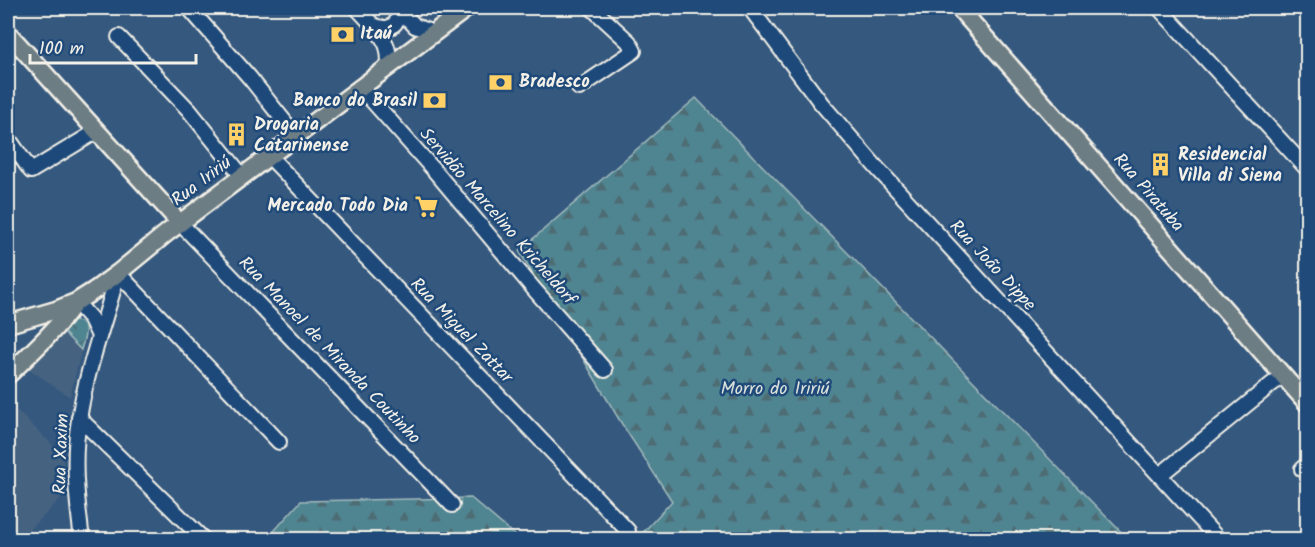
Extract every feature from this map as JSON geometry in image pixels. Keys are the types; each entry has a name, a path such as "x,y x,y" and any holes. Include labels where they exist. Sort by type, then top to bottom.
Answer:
{"main road":[{"name":"Rua Iririú","path":"8,324 48,313 76,302 95,290 242,176 467,8"},
{"name":"Rua Piratuba","path":"959,8 1308,404"},
{"path":"8,33 180,223"},
{"path":"8,375 63,320 76,302"}],"street":[{"path":"189,8 250,78 296,136"},
{"path":"357,8 387,44 389,66"},
{"path":"372,25 383,29 394,25 399,15 397,8"},
{"path":"397,8 415,26 433,33"},
{"path":"579,88 634,51 629,42 592,8"},
{"name":"Rua João Dippe","path":"750,8 821,104 876,167 1219,540"},
{"path":"1159,8 1308,170"},
{"path":"1303,8 1308,12"},
{"path":"119,37 189,110 242,176"},
{"name":"Servidão Marcelino Kricheldorf","path":"360,87 605,370"},
{"path":"8,138 31,171 97,131"},
{"name":"Rua Miguel Zattar","path":"269,156 628,531"},
{"name":"Rua Manoel de Miranda Coutinho","path":"180,223 452,505"},
{"path":"118,273 279,442"},
{"name":"Rua Xaxim","path":"82,540 76,485 79,418 99,336 118,273"},
{"path":"76,302 91,319 99,336"},
{"path":"1160,475 1283,375"},
{"path":"79,418 204,540"}],"shaded area":[{"path":"74,321 80,321 86,332 70,397 27,368"},
{"path":"8,402 63,455 64,495 21,539 8,539"}],"green space":[{"name":"Morro do Iririú","path":"696,98 1128,539 637,539 672,501 620,421 519,251"},
{"path":"74,321 80,322 85,327 81,350 62,331"},
{"path":"471,498 519,539 266,540 301,501"}],"place":[{"name":"Itaú","path":"342,34"},
{"name":"Bradesco","path":"501,82"},
{"name":"Banco do Brasil","path":"435,101"},
{"name":"Drogaria Catarinense","path":"236,135"},
{"name":"Residencial Villa di Siena","path":"1160,165"},
{"name":"Mercado Todo Dia","path":"426,206"}]}
